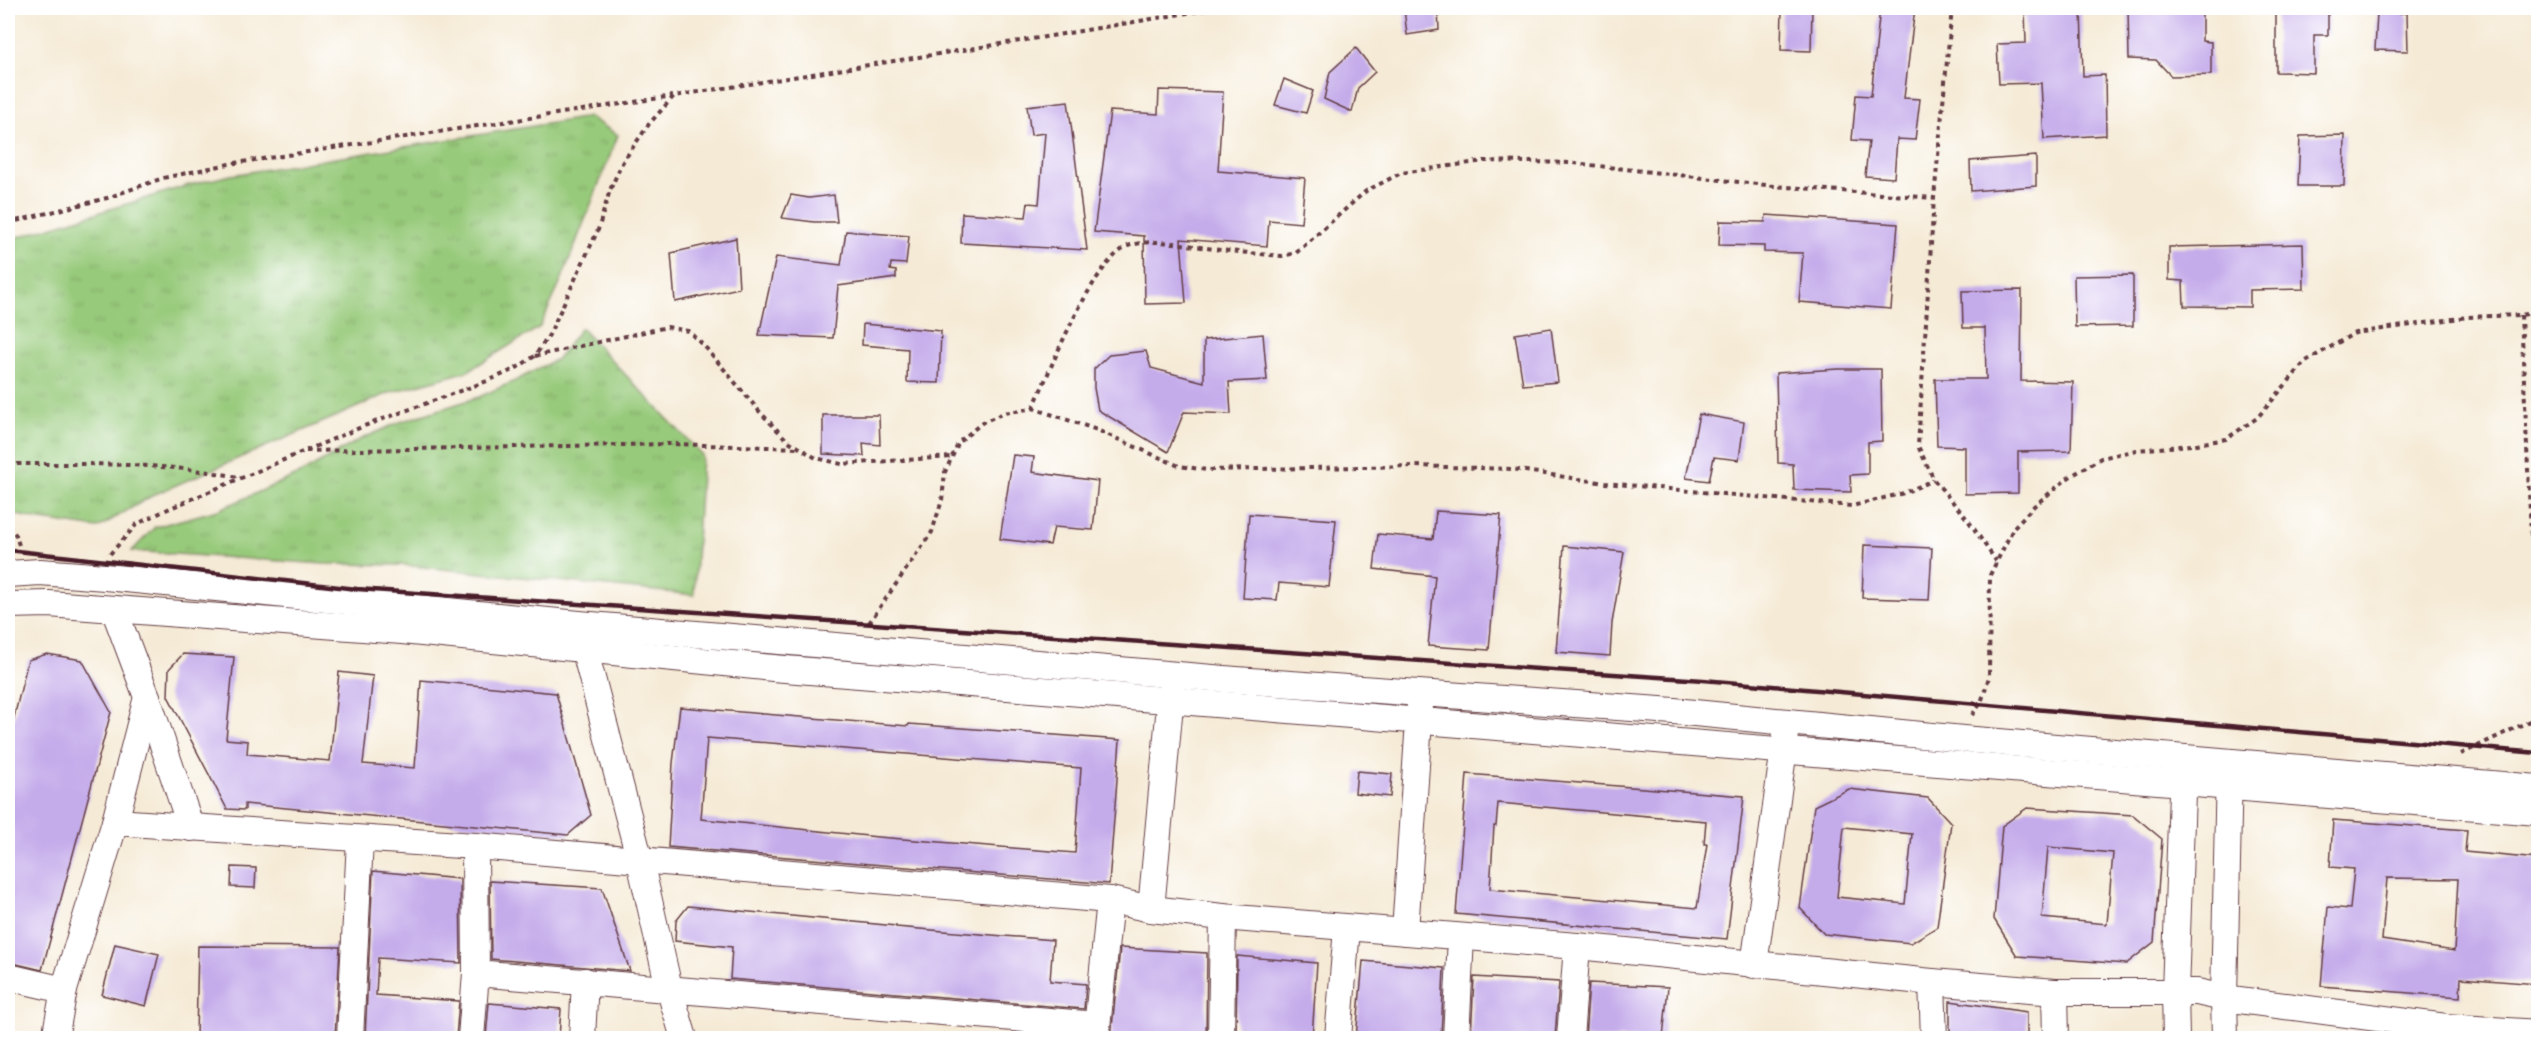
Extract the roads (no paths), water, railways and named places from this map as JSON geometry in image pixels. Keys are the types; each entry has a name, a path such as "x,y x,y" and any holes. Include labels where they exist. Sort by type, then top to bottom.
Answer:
{"street":[{"path":"2183,770 1935,736 1787,721 1173,674 579,624 40,572 12,574 9,609 49,604 402,631 785,669 1784,751 2183,770 2538,812"},
{"path":"114,609 147,697 191,828"},
{"path":"579,624 640,861 669,988 684,1038"},
{"path":"1151,909 1173,674"},
{"path":"1406,932 1421,693"},
{"path":"55,1038 64,990 115,822 147,697"},
{"path":"1754,965 1787,721"},
{"path":"2176,1038 2175,992 2183,770"},
{"path":"2229,774 2538,788"},
{"path":"2225,1038 2229,774"},
{"path":"115,822 475,846 1110,900 1151,909 1223,917 1577,946 1932,982 2055,992 2197,992 2447,1033 2538,1033"},
{"path":"350,1038 360,840"},
{"path":"471,1038 476,973 475,846"},
{"path":"476,973 669,988 1096,1032 1110,900"},
{"path":"1221,1038 1223,917"},
{"path":"1338,1038 1347,928"},
{"path":"1456,1038 1461,937"},
{"path":"1570,1038 1577,946"},
{"path":"8,977 64,990"},
{"path":"582,1038 585,981"},
{"path":"1932,982 1934,1038"},
{"path":"2055,992 2056,1038"}],"railway":[{"path":"8,550 357,589 1703,680 2538,753"}]}
